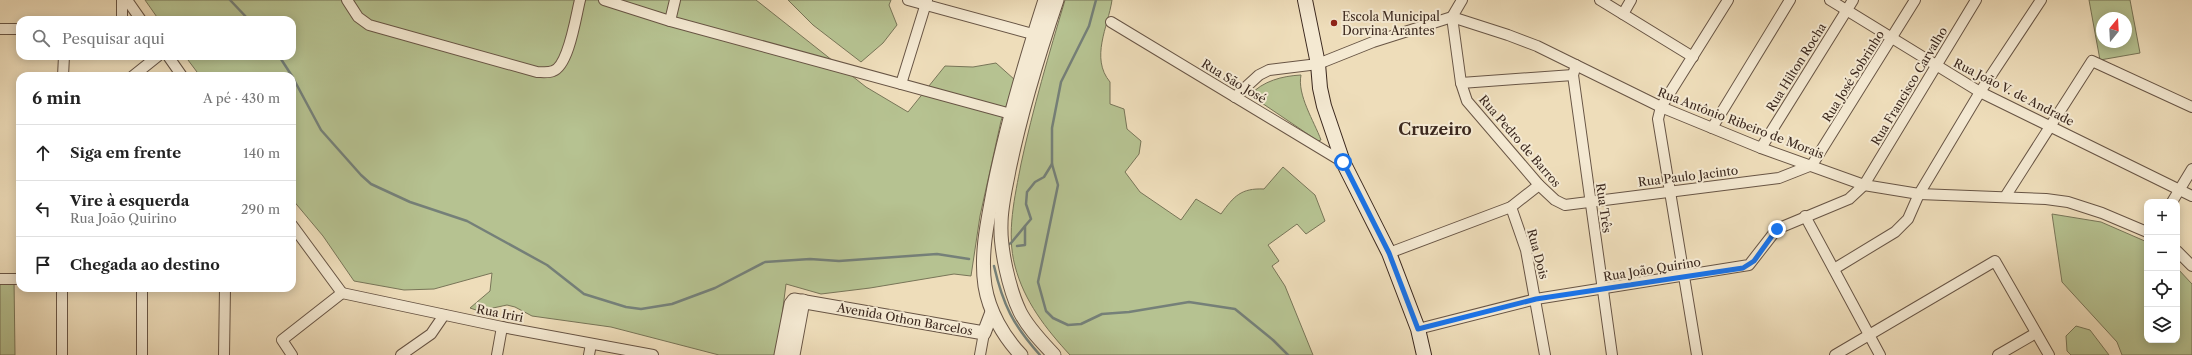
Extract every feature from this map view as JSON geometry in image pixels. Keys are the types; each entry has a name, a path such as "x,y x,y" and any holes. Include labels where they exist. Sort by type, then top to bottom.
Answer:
{"main road":[{"path":"1305,0 1318,64 1320,88 1324,106 1343,162 1389,253 1418,329 1424,355"}],"street":[{"path":"122,0 122,16"},
{"path":"127,0 138,16"},
{"path":"346,0 358,17 369,25 537,72 554,71 562,64 570,43 580,0"},
{"path":"604,0 670,20 1011,114"},
{"path":"670,20 675,0"},
{"path":"908,0 926,2 1039,36"},
{"path":"1045,0 1039,36 1014,144 1003,201 1001,239 1010,286 1020,313 1038,338 1054,355"},
{"path":"1020,355 1004,333 992,312 985,288 983,267 987,223 1011,114 1039,36 1057,0"},
{"path":"1235,97 1259,75 1269,70 1318,64 1380,39 1452,17 1462,0"},
{"path":"1600,0 1693,57"},
{"path":"1623,14 1631,0"},
{"path":"1697,355 1658,119 1661,107 1728,0"},
{"path":"1712,128 1790,0"},
{"name":"Rua João V. de Andrade","path":"1830,0 1936,67 1980,92 2192,196"},
{"name":"Rua Hilton Rocha","path":"1761,148 1853,0"},
{"name":"Rua José Sobrinho","path":"1812,165 1914,0"},
{"name":"Rua Francisco Carvalho","path":"1864,185 1976,0"},
{"path":"1834,269 1896,232 1908,219 1919,194 1980,92 2040,0"},
{"path":"901,84 926,2"},
{"name":"Rua Antônio Ribeiro de Morais","path":"1452,17 1508,35 1574,70 1761,148 1812,165 1864,185 1919,194 2068,202 2102,213 2144,231"},
{"name":"Rua Pedro de Barros","path":"1452,17 1461,83 1472,109 1540,185 1555,200 1565,205"},
{"name":"Rua São José","path":"1111,22 1343,162"},
{"path":"0,30 16,29"},
{"path":"63,72 64,60"},
{"path":"138,72 153,60"},
{"path":"171,60 179,72"},
{"path":"2005,198 2092,61 2095,61 2192,107"},
{"path":"1461,83 1574,70"},
{"name":"Rua Três","path":"1574,70 1589,201 1612,355"},
{"name":"Rua Paulo Jacinto","path":"1565,205 1780,178 1812,165"},
{"path":"2174,199 2192,169"},
{"path":"1389,253 1511,207 1540,185"},
{"name":"Rua João Quirino","path":"1418,329 1536,299 1602,290 1749,266 1777,229 1805,216 1849,199 1864,185"},
{"name":"Rua Dois","path":"1511,207 1526,250 1545,355"},
{"path":"1805,216 1880,355"},
{"path":"292,355 282,340 342,293 296,232"},
{"path":"2180,253 2192,266"},
{"path":"1835,355 1868,334 1995,261 2049,355"},
{"path":"983,267 995,262 1007,266"},
{"path":"0,279 16,279"},
{"path":"62,292 62,355"},
{"path":"142,292 142,355"},
{"path":"224,355 225,292"},
{"name":"Rua Iriri","path":"342,293 502,327 652,355"},
{"path":"781,355 792,302 803,301 793,355"},
{"name":"Avenida Othon Barcelos","path":"803,301 984,333 992,312"},
{"path":"401,355 430,334 444,315"},
{"path":"497,355 502,327"},
{"path":"980,355 984,333"},
{"path":"1998,355 2036,333"},
{"path":"590,355 591,344"}],"green space":[{"path":"145,0 756,0 866,87 908,112 945,66 973,67 996,63 1015,80 1001,121 980,216 971,276 954,274 870,288 821,294 786,284 777,355 719,355 611,327 532,316 515,307 507,305 479,311 470,308 490,291 492,273 434,289 404,290 354,281 323,236 296,204 296,72 197,72 188,60 296,60 296,16 156,16"},
{"path":"788,0 891,0 889,5 897,25 883,43 861,62 813,25"},
{"path":"1065,0 1112,0 1102,42 1101,63 1104,73 1110,82 1110,104 1124,109 1127,129 1141,141 1139,154 1125,172 1140,192 1181,220 1196,199 1221,214 1230,202 1239,194 1249,190 1264,189 1283,167 1315,195 1325,221 1306,234 1297,224 1268,245 1279,261 1272,266 1285,286 1313,355 1070,355 1044,325 1030,303 1019,279 1012,253 1011,228 1021,164 1047,61"},
{"path":"2089,0 2130,0 2140,53 2100,60 2098,48 2132,48 2132,12 2096,12 2096,38"},
{"path":"1301,75 1301,91 1321,140 1318,141 1250,95 1261,86 1273,80"},
{"path":"2052,214 2101,222 2144,241 2144,343 2180,343 2180,271 2192,284 2192,355 2122,355 2117,342 2062,282"},
{"path":"0,279 14,279 15,355 0,355"},
{"path":"2076,326 2090,330 2109,355 2071,355 2067,351 2066,336"}],"waterway":[{"path":"230,0 245,16"},
{"path":"1096,0 1089,26 1061,82 1052,128 1052,164 1058,185 1038,282 1046,311 1053,318 1068,325 1081,324 1102,314 1129,312 1189,302 1235,309 1273,340 1288,355"},
{"path":"282,60 289,72"},
{"path":"296,83 321,130 361,175 371,184 410,202 467,221 547,265 584,294 626,307 641,309 672,304 715,288 765,262 810,259 839,261 937,254 969,259"},
{"path":"1017,246 1025,245 1025,226 1031,219 1026,204 1027,192 1035,182 1044,177 1052,164"},
{"path":"1006,246 1011,243 1025,226"},
{"path":"994,266 997,280 1010,314 1023,334 1040,355"}],"place":[{"name":"Escola Municipal Dorvina Arantes","path":"1334,23"}],"district":[{"name":"Cruzeiro","path":"1435,129"}],"route":[{"path":"1343,162 1389,253 1418,329 1536,299 1743,268 1749,266 1754,261 1777,229"}]}
